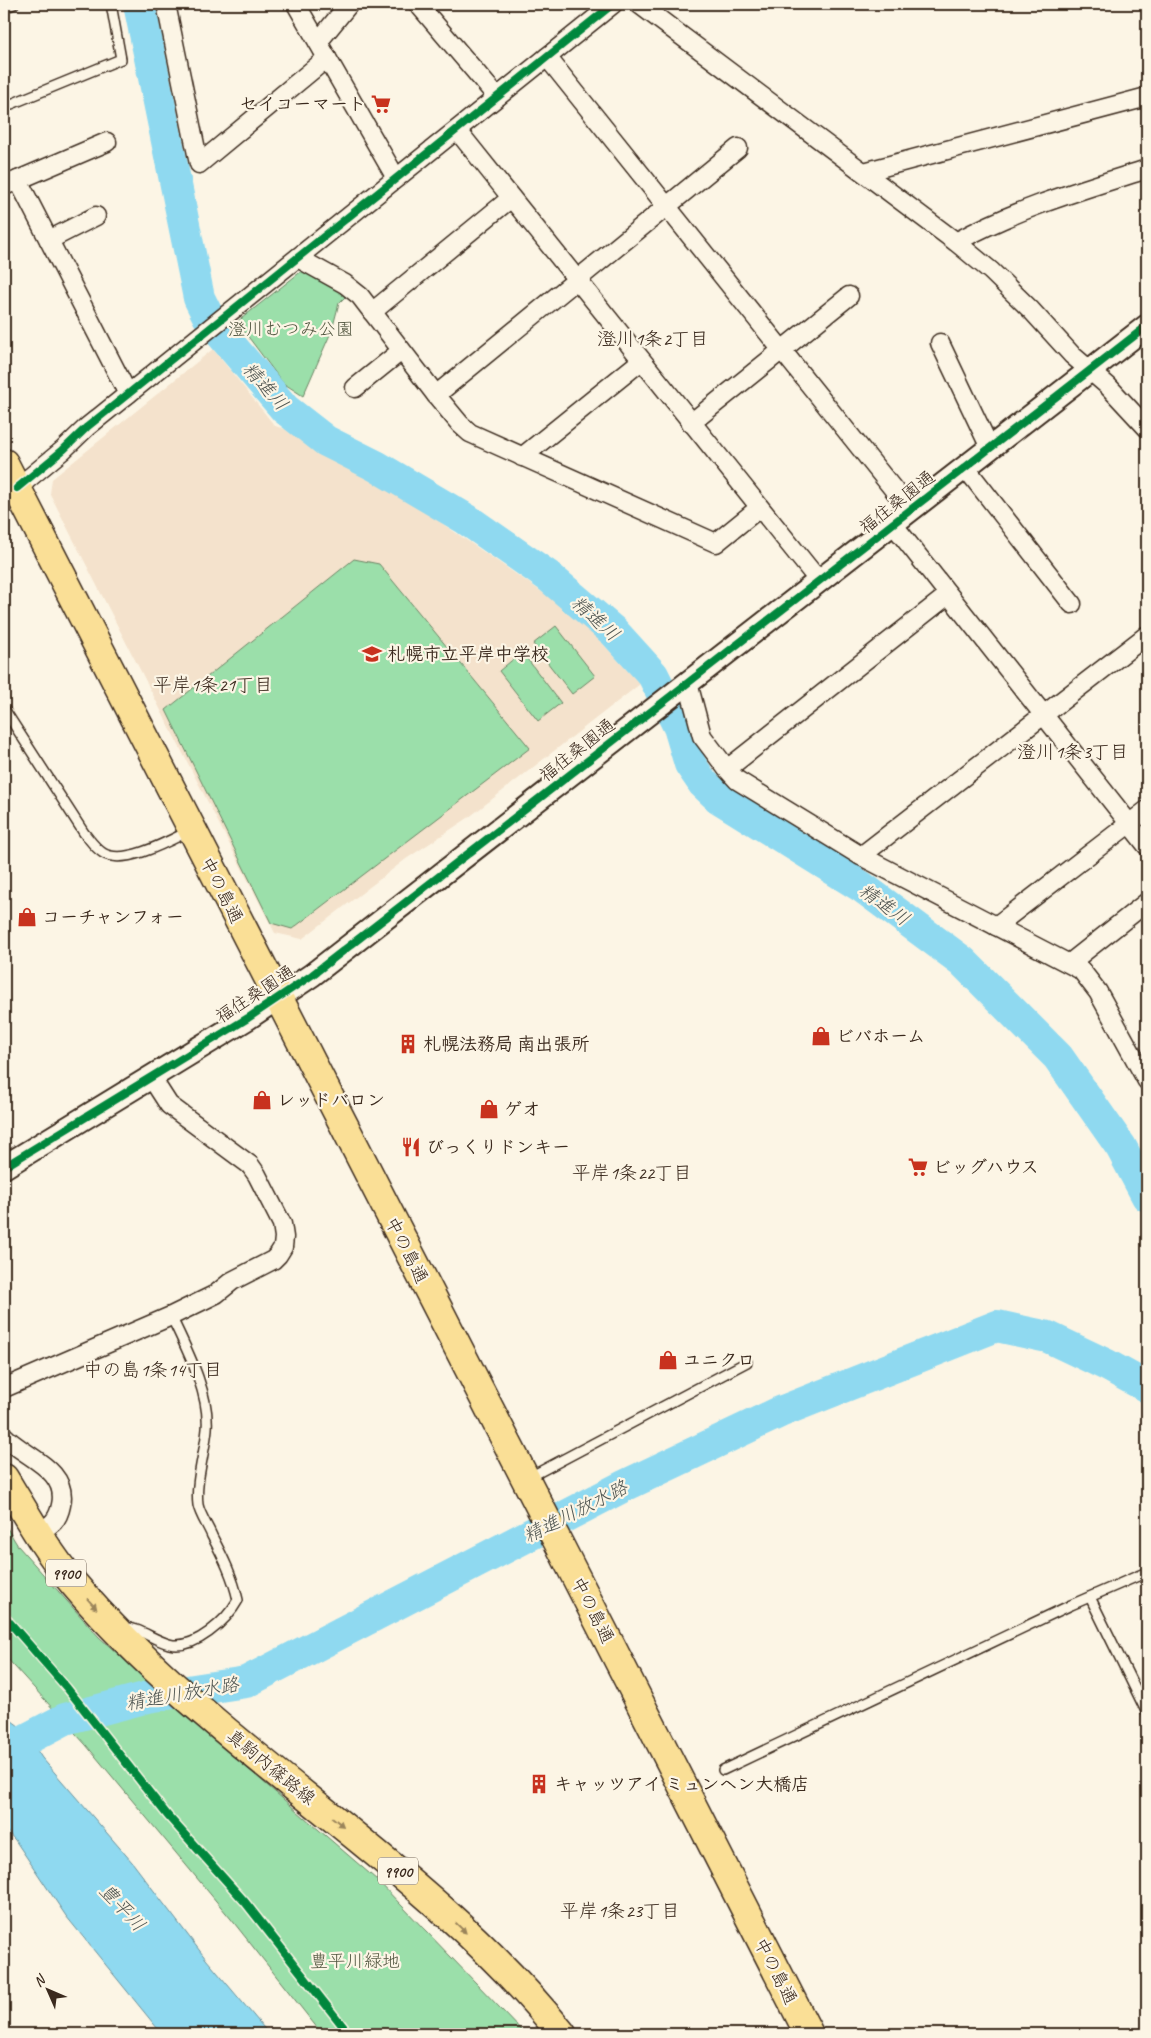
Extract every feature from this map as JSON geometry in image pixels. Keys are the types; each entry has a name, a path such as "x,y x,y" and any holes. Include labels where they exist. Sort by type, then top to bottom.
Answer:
{"main road":[{"name":"中の島通","path":"8,472 562,1548 809,2034"},
{"name":"真駒内篠路線","path":"4,1478 38,1533 74,1584 142,1657 218,1725 384,1859 442,1910 497,1963 562,2034"}],"street":[{"path":"166,4 199,164 327,58"},
{"path":"296,4 396,178"},
{"path":"318,42 349,4"},
{"path":"418,4 497,97"},
{"path":"8,472 63,450 87,427 613,4"},
{"path":"639,4 864,172 991,271 1031,310 1072,356 1108,386 1147,428"},
{"path":"547,57 910,510"},
{"path":"864,172 1147,97"},
{"path":"457,130 819,582"},
{"path":"107,142 11,183 49,240 128,394"},
{"path":"436,395 738,148"},
{"path":"956,242 991,223 1037,204 1147,168"},
{"path":"372,312 511,198"},
{"path":"49,240 96,216"},
{"path":"298,258 345,284 360,296 436,395 470,433 716,543 759,508"},
{"path":"691,423 849,296"},
{"name":"福住桑園通","path":"4,1167 152,1077 312,975 1147,326"},
{"path":"940,343 990,448"},
{"path":"355,388 402,351"},
{"path":"522,457 641,361"},
{"path":"965,468 1072,604"},
{"path":"893,524 1147,846"},
{"path":"727,770 948,594"},
{"path":"860,856 1147,635"},
{"path":"673,694 727,770 737,780 860,856 1070,963 1087,976 1098,992 1147,1081"},
{"path":"996,926 1147,810"},
{"path":"1070,963 1147,902"},
{"path":"4,1388 171,1316 216,1294 232,1281 272,1260 283,1247 282,1224 250,1165 169,1106 152,1077"},
{"path":"4,1436 20,1450 52,1472 62,1486 63,1497 54,1522 38,1533"}],"lane":[{"path":"4,108 121,59 111,4"},
{"path":"4,709 84,833 105,854 122,857 139,853 192,830"},
{"path":"113,1627 134,1628 170,1644 180,1645 202,1637 222,1621 238,1600 223,1558 200,1510 198,1491 207,1434 207,1410 203,1393 171,1316"},
{"path":"525,1479 747,1362"},
{"path":"723,1770 1147,1572"},
{"path":"1090,1597 1147,1713"}],"shaded area":[{"name":"札幌市立平岸中学校","path":"213,349 275,426 292,431 373,476 554,600 584,623 640,684 468,818 406,859 302,939 275,933 50,494 52,479"}],"green space":[{"name":"澄川むつみ公園","path":"303,270 346,296 339,303 332,330 303,396 283,383 237,322"},
{"path":"354,559 379,564 530,748 292,929 271,923 166,710"},
{"path":"556,626 595,676 572,694 533,644"},
{"path":"522,652 561,703 538,721 499,671"},
{"name":"豊平川緑地","path":"4,1523 18,1546 99,1637 188,1717 377,1880 525,2034 322,2034 231,1919 86,1745 4,1655"}],"water":[{"name":"豊平川","path":"4,1715 23,1729 42,1758 132,1862 206,1959 269,2034 162,2034 66,1916 15,1840 4,1828"}],"waterway":[{"name":"精進川","path":"139,4 199,298 208,316 222,335 285,409 326,441 376,466 466,519 548,576 614,632 653,675 679,727 690,764 703,783 719,798 862,887 962,961 1058,1057 1121,1147 1147,1196"},
{"name":"精進川放水路","path":"4,1751 65,1719 148,1697 246,1682 624,1486 780,1412 997,1326 1048,1337 1107,1365 1147,1387"}],"cycle path":[{"path":"17,488 63,450 87,427 613,4"},
{"path":"4,1167 248,1018 312,975 1147,326"},
{"path":"4,1616 67,1688 168,1816 245,1902 349,2034"}],"place":[{"name":"セイコーマート","path":"381,104"},
{"name":"札幌市立平岸中学校","path":"372,654"},
{"name":"コーチャンフォー","path":"27,917"},
{"name":"ビバホーム","path":"821,1036"},
{"name":"札幌法務局 南出張所","path":"408,1044"},
{"name":"レッドバロン","path":"262,1100"},
{"name":"ゲオ","path":"489,1109"},
{"name":"びっくりドンキー","path":"411,1147"},
{"name":"ビッグハウス","path":"918,1167"},
{"name":"ユニクロ","path":"668,1360"},
{"name":"キャッツアイ ミュンヘン大橋店","path":"539,1784"}],"district":[{"name":"澄川1条2丁目","path":"653,338"},
{"name":"平岸1条21丁目","path":"213,684"},
{"name":"澄川1条3丁目","path":"1073,751"},
{"name":"平岸1条22丁目","path":"632,1172"},
{"name":"中の島1条14丁目","path":"153,1369"},
{"name":"平岸1条23丁目","path":"620,1910"}]}
